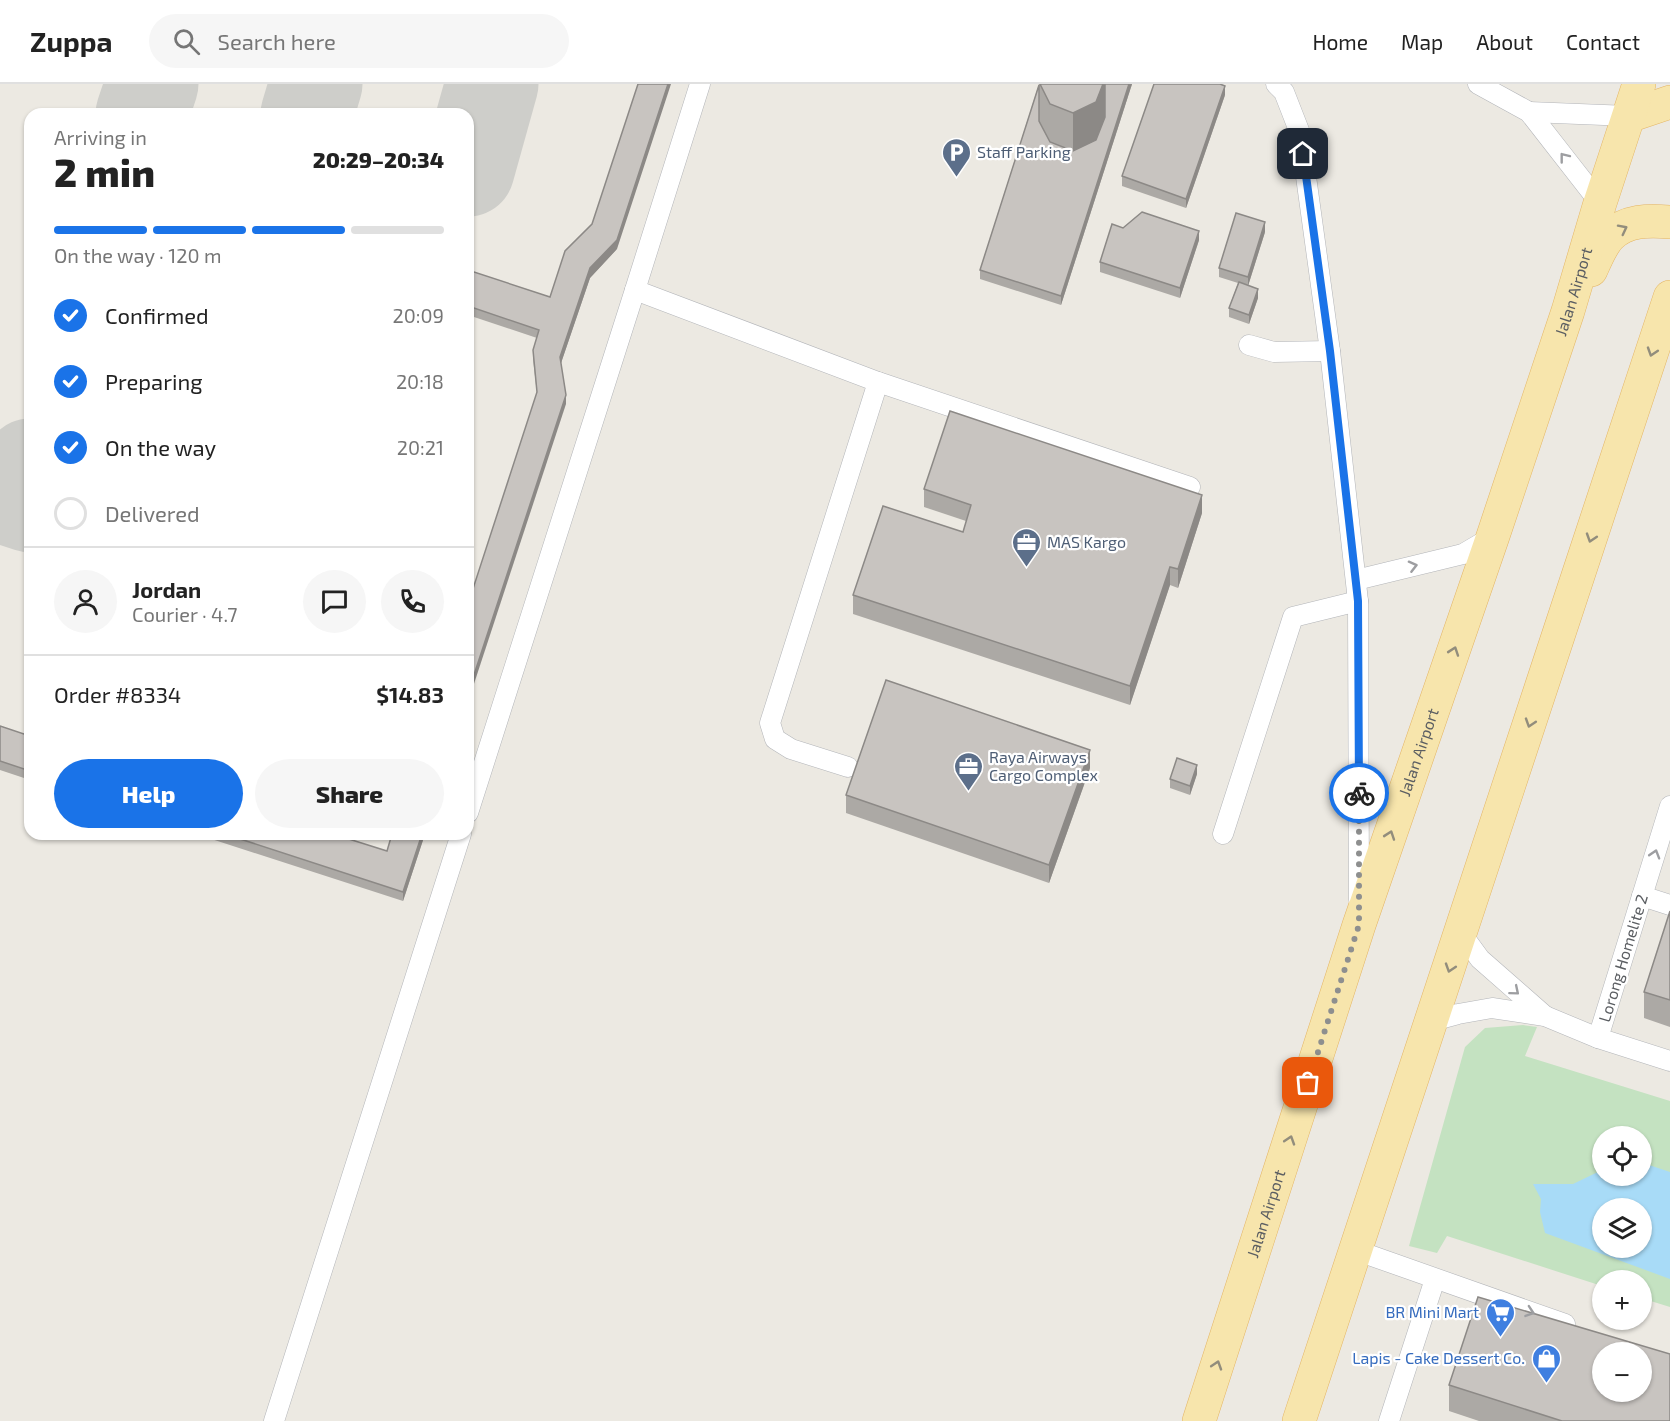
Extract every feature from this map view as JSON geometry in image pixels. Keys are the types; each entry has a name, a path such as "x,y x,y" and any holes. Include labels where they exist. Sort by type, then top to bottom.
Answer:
{"main road":[{"name":"Jalan Airport","path":"1199,1421 1359,925 1568,311 1639,84"},
{"path":"1629,116 1670,102"},
{"path":"1568,311 1609,236 1623,226 1646,220 1670,222"},
{"path":"1299,1421 1670,297"}],"lane":[{"path":"474,794 700,84"},
{"path":"1276,84 1284,92 1300,133 1330,351 1356,580 1358,601 1359,925"},
{"path":"1478,84 1529,112 1600,203"},
{"path":"1529,112 1629,116"},
{"path":"635,290 878,382 1190,487"},
{"path":"1249,345 1274,352 1330,351"},
{"path":"848,767 791,749 775,739 770,723 878,382"},
{"path":"1356,580 1463,554 1493,536"},
{"path":"1223,834 1293,617 1358,601"},
{"name":"Lorong Homelite 2","path":"1670,806 1598,1038 1670,1061"},
{"path":"274,1421 459,840"},
{"path":"1642,896 1670,905"},
{"path":"1461,933 1479,959 1545,1016"},
{"path":"1432,1021 1492,1008 1545,1016 1598,1038"},
{"path":"1355,1250 1581,1329"},
{"path":"1389,1421 1435,1279"}],"green space":[{"path":"1523,1025 1537,1027 1525,1056 1670,1101 1670,1307 1652,1301 1652,1270 1592,1270 1592,1283 1447,1236 1437,1253 1409,1246 1465,1047 1485,1028"}],"water":[{"path":"1652,1166 1670,1172 1670,1279 1652,1272 1652,1270 1646,1270 1613,1258 1652,1258 1652,1198 1592,1198 1592,1250 1545,1233 1540,1212 1541,1199 1533,1184 1573,1184 1592,1175 1592,1186 1652,1186"}],"building":[{"path":"638,84 668,84 617,240 590,268 560,357 566,395 474,675 474,586 537,392 533,350 539,330 474,308 474,272 550,297 565,251 592,224"},
{"path":"1040,84 1103,84 1096,102 1073,113 1050,104"},
{"path":"1105,84 1129,84 1061,296 980,270 1039,85 1039,121 1050,142 1073,151 1096,140 1105,117"},
{"path":"1154,84 1220,84 1225,86 1186,199 1122,176"},
{"path":"1142,212 1199,231 1180,288 1100,262 1112,224 1123,228"},
{"path":"1236,213 1265,222 1248,277 1219,268"},
{"path":"1239,282 1258,289 1249,315 1229,308"},
{"name":"MAS Kargo","path":"950,411 1202,495 1178,569 1170,567 1130,686 853,595 883,506 963,532 971,505 924,489"},
{"name":"Raya Airways Cargo Complex","path":"886,680 1090,750 1049,865 846,795"},
{"path":"0,726 24,734 24,769 0,761"},
{"path":"1177,758 1197,765 1190,786 1170,779"},
{"path":"243,840 352,840 387,851 390,840 420,840 403,892"},
{"path":"1670,911 1670,1000 1644,992"},
{"path":"1478,1297 1630,1342 1592,1342 1592,1402 1652,1402 1652,1349 1670,1354 1670,1421 1562,1421 1449,1385"}],"taxiway":[{"path":"144,108 152,84"},
{"path":"309,108 316,84"},
{"path":"474,148 492,84"},
{"path":"24,471 0,496 24,504"}],"way so far":[{"path":"1308,1083 1359,925 1359,793"}],"place":[{"name":"Staff Parking","path":"956,178"},
{"name":"MAS Kargo","path":"1026,568"},
{"name":"Raya Airways Cargo Complex","path":"968,792"},
{"name":"BR Mini Mart","path":"1500,1338"},
{"name":"Lapis - Cake Dessert Co.","path":"1546,1384"}],"route":[{"path":"1303,154 1330,351 1358,601 1359,793"}]}
